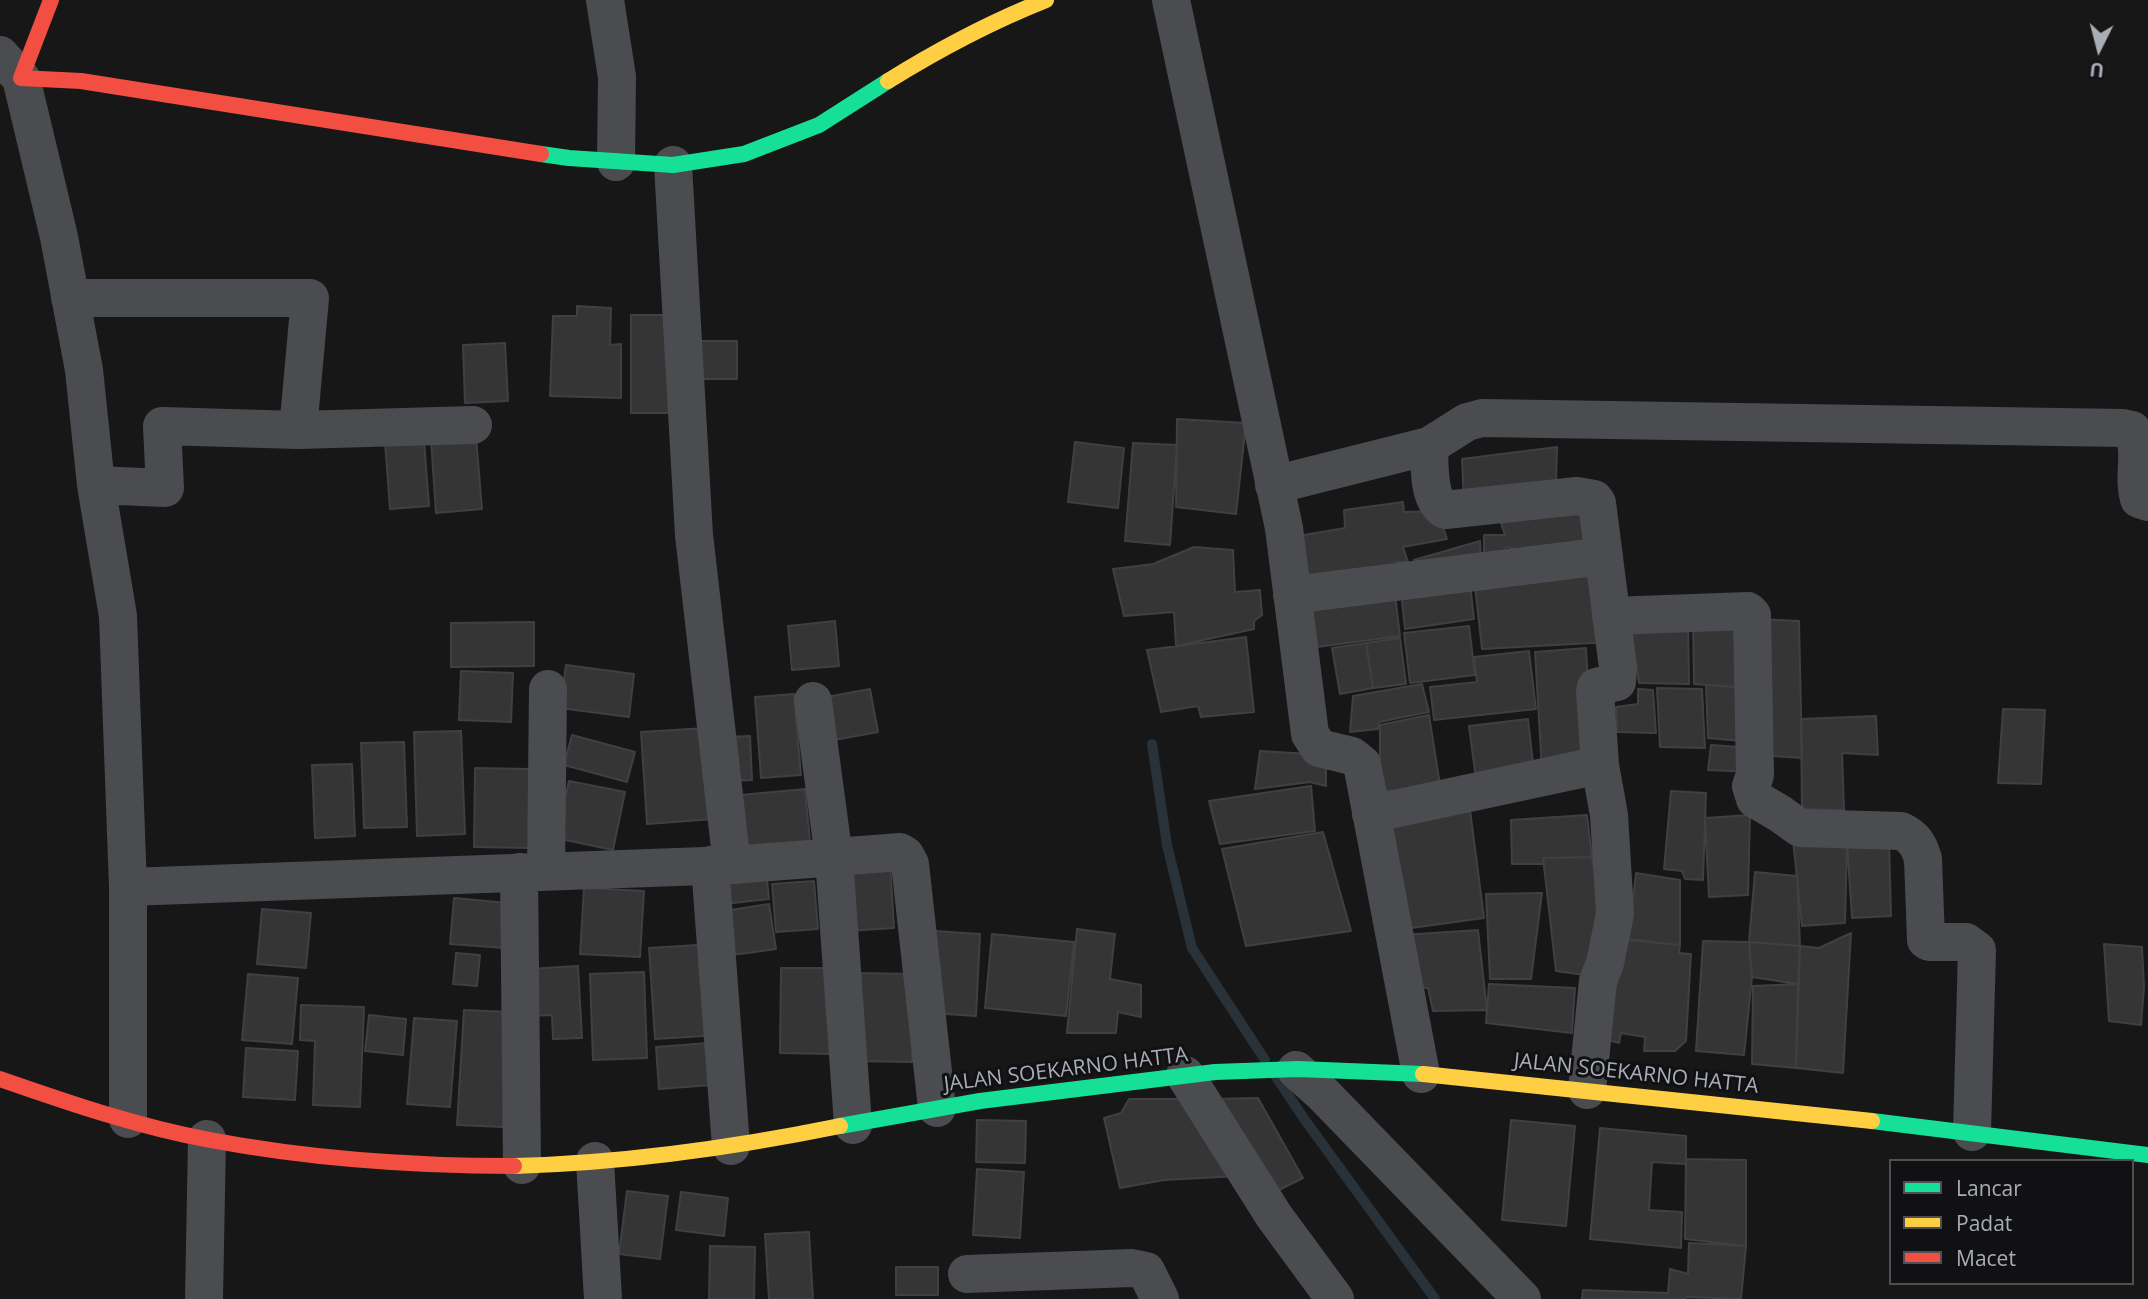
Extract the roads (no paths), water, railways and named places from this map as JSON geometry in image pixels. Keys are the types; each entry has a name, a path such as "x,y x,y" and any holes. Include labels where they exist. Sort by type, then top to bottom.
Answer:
{"main road":[{"path":"51,0 10,67 81,81 569,159 673,165 744,154 819,125 933,53 991,22 1046,0"},
{"name":"JALAN SOEKARNO HATTA","path":"0,1079 128,1119 207,1139 373,1162 452,1166 596,1161 691,1153 937,1108 1185,1075 1247,1070 1375,1070 1421,1074 1972,1132 2148,1155"}],"street":[{"path":"605,0 617,77 616,162"},
{"path":"1171,0 1284,528 1310,734 1319,748 1352,756 1362,764 1421,1074"},
{"path":"10,67 59,237 84,370 96,485 118,616 128,887 128,1119"},
{"path":"673,165 694,535 721,865 731,1146"},
{"path":"70,298 310,298 298,430"},
{"path":"1274,485 1429,446 1467,422 1482,418 2123,428 2132,430 2138,443 2136,489 2139,499 2148,502"},
{"path":"96,485 165,488 162,426 298,430 473,425"},
{"path":"1429,446 1433,491 1440,507 1445,510 1577,496 1594,499 1597,503 1618,668 1617,682 1602,684 1596,687 1595,692 1600,765 1609,815 1615,914 1605,963 1598,981 1587,1090"},
{"path":"1292,595 1604,556"},
{"path":"1611,616 1748,611 1752,615 1755,775 1751,786 1755,799 1800,828 1901,831 1911,835 1920,848 1923,859 1926,940 1966,942 1977,950 1972,1132"},
{"path":"522,1165 532,871 548,689"},
{"path":"813,701 834,859 853,1125"},
{"path":"1371,814 1600,765"},
{"path":"128,887 721,865 834,859 900,852 910,864 937,1108"},
{"path":"1291,1070 1322,1093 1522,1299"},
{"path":"1185,1075 1274,1216 1335,1299"},
{"path":"204,1299 207,1139"},
{"path":"596,1161 603,1299"},
{"path":"967,1274 1132,1268 1146,1271 1160,1299"}],"waterway":[{"path":"1152,744 1167,845 1192,948 1265,1060"},
{"path":"1276,1077 1435,1299"}]}
